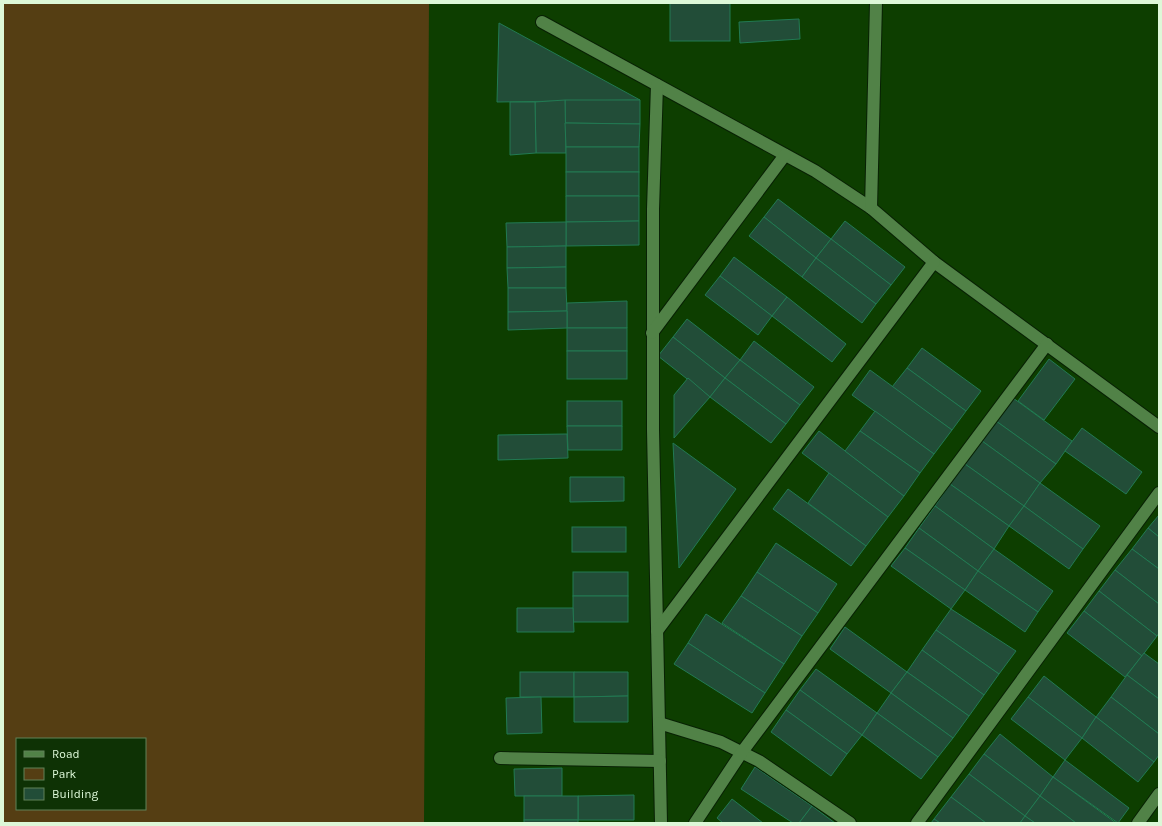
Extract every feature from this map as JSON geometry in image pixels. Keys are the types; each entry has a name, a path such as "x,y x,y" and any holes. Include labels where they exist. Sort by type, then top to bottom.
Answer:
{"street":[{"path":"871,208 876,3"},
{"path":"542,22 838,185 871,208 934,262 1159,427"},
{"path":"657,85 652,332 661,823"},
{"path":"652,332 785,155"},
{"path":"657,631 934,262"},
{"path":"695,823 742,752 1047,344"},
{"path":"917,823 1159,493"},
{"path":"659,723 699,734 742,752 775,771 850,823"},
{"path":"500,758 660,761"},
{"path":"1138,823 1159,794"}],"green space":[{"path":"3,3 429,3 424,823 3,823"}],"building":[{"path":"670,3 730,3 730,41 670,41"},
{"path":"799,19 800,39 740,43 739,22"},
{"path":"499,23 640,100 497,102"},
{"path":"565,100 640,100 640,124 565,123"},
{"path":"565,100 566,153 536,153 535,102"},
{"path":"510,102 535,102 536,153 510,155"},
{"path":"565,123 640,124 639,147 566,147"},
{"path":"566,147 639,147 639,172 566,172"},
{"path":"566,172 639,172 639,196 566,196"},
{"path":"566,196 639,196 639,221 566,222"},
{"path":"778,199 831,239 816,258 764,217"},
{"path":"764,217 816,258 802,277 749,236"},
{"path":"639,221 639,245 566,246 566,222"},
{"path":"845,221 905,267 891,285 831,239"},
{"path":"566,222 566,246 507,247 506,223"},
{"path":"831,239 891,285 876,304 816,258"},
{"path":"566,246 566,267 507,268 507,247"},
{"path":"734,257 787,297 772,316 720,276"},
{"path":"816,258 876,304 862,323 802,277"},
{"path":"566,267 566,288 508,288 507,268"},
{"path":"720,276 772,316 758,335 705,295"},
{"path":"508,288 566,288 567,311 508,312"},
{"path":"787,297 846,344 832,362 772,316"},
{"path":"627,301 627,328 567,328 567,303"},
{"path":"567,311 567,328 508,330 508,312"},
{"path":"687,319 740,360 725,378 673,337"},
{"path":"567,328 627,328 627,351 567,351"},
{"path":"673,337 725,378 710,397 658,356"},
{"path":"754,341 814,387 800,405 740,360"},
{"path":"922,348 981,391 966,411 907,368"},
{"path":"567,351 627,351 627,379 567,379"},
{"path":"1049,359 1075,379 1044,420 1018,401"},
{"path":"740,360 800,405 786,424 725,378"},
{"path":"907,368 966,411 952,430 892,387"},
{"path":"870,370 952,430 934,454 852,395"},
{"path":"688,378 710,397 674,438 674,395"},
{"path":"725,378 786,424 771,443 710,397"},
{"path":"1013,398 1072,441 1056,464 996,421"},
{"path":"567,401 622,401 622,426 567,426"},
{"path":"875,411 934,454 920,473 860,431"},
{"path":"996,421 1056,464 1040,483 982,441"},
{"path":"567,426 622,426 622,450 568,450"},
{"path":"1082,428 1142,472 1126,494 1065,451"},
{"path":"819,431 904,496 888,517 802,453"},
{"path":"860,431 920,473 904,496 845,451"},
{"path":"567,434 568,458 498,460 498,435"},
{"path":"982,441 1040,483 1024,506 965,464"},
{"path":"673,443 736,489 679,568"},
{"path":"965,464 1024,506 1009,526 950,484"},
{"path":"829,473 888,517 866,546 808,503"},
{"path":"570,477 624,477 624,501 570,502"},
{"path":"1040,483 1100,526 1083,549 1024,506"},
{"path":"950,484 1009,526 994,549 935,506"},
{"path":"788,489 866,546 851,566 773,509"},
{"path":"935,506 994,549 978,571 919,528"},
{"path":"1024,506 1083,549 1069,569 1009,526"},
{"path":"1159,515 1159,537 1148,528"},
{"path":"572,527 626,527 626,552 572,552"},
{"path":"919,528 978,571 965,590 905,548"},
{"path":"1148,528 1159,537 1159,569 1132,549"},
{"path":"776,543 837,584 818,613 757,572"},
{"path":"905,548 965,590 951,609 891,566"},
{"path":"994,549 1053,591 1038,612 978,571"},
{"path":"1132,549 1159,569 1159,604 1115,570"},
{"path":"1115,570 1159,604 1159,633 1157,636 1099,591"},
{"path":"978,571 1038,612 1025,632 965,590"},
{"path":"573,572 628,572 628,596 573,596"},
{"path":"757,572 818,613 802,636 741,596"},
{"path":"1099,591 1157,636 1142,656 1084,611"},
{"path":"573,596 628,596 628,622 573,622"},
{"path":"741,596 802,636 784,664 722,623"},
{"path":"517,608 573,608 574,632 517,632"},
{"path":"951,609 1016,651 999,674 936,630"},
{"path":"1084,611 1142,656 1125,677 1067,633"},
{"path":"706,614 784,664 765,693 688,643"},
{"path":"845,627 907,672 891,693 830,649"},
{"path":"936,630 999,674 984,695 922,650"},
{"path":"688,643 765,693 752,713 674,664"},
{"path":"922,650 984,695 969,716 907,672"},
{"path":"1144,653 1159,664 1159,699 1127,675"},
{"path":"816,669 877,713 862,735 800,690"},
{"path":"520,672 574,672 574,697 520,697"},
{"path":"574,672 628,672 628,696 574,697"},
{"path":"907,672 969,716 953,738 891,693"},
{"path":"1127,675 1159,699 1159,734 1111,697"},
{"path":"1044,676 1096,717 1082,738 1028,697"},
{"path":"800,690 862,735 847,754 786,710"},
{"path":"891,693 953,738 938,757 877,713"},
{"path":"628,696 628,722 574,722 574,697"},
{"path":"541,697 542,733 507,734 506,698"},
{"path":"1028,697 1082,738 1065,760 1011,719"},
{"path":"1111,697 1159,734 1159,755 1154,762 1096,717"},
{"path":"786,710 847,754 831,776 771,732"},
{"path":"877,713 938,757 921,779 862,735"},
{"path":"1096,717 1154,762 1138,782 1082,738"},
{"path":"1000,734 1053,777 1040,796 984,754"},
{"path":"984,754 1040,796 1025,816 969,774"},
{"path":"1065,760 1129,808 1118,823 1053,777"},
{"path":"755,767 812,806 799,823 793,823 741,789"},
{"path":"562,768 562,796 515,796 514,769"},
{"path":"969,774 1025,816 1020,823 986,823 951,797"},
{"path":"1053,777 1116,823 1076,823 1040,796"},
{"path":"634,795 634,820 578,820 578,796"},
{"path":"524,796 578,796 578,820 524,820"},
{"path":"1040,796 1076,823 1035,823 1025,816"},
{"path":"951,797 986,823 940,823 934,819"},
{"path":"732,799 763,823 723,823 717,818"},
{"path":"812,806 835,823 799,823"},
{"path":"1025,816 1035,823 1020,823"},
{"path":"934,819 940,823 931,823"},
{"path":"524,820 578,820 578,823 524,823"}]}
